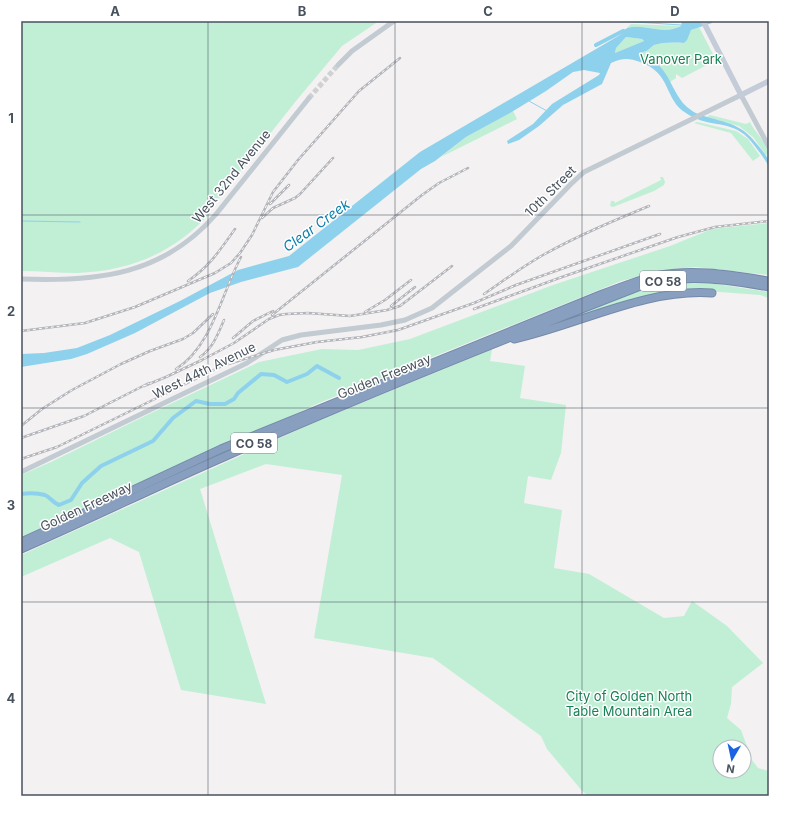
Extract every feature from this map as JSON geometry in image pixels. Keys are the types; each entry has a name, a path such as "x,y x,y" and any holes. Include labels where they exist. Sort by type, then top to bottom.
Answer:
{"highway":[{"name":"Golden Freeway","path":"21,542 221,449 565,308 637,281 657,276 680,273 716,273 769,281"},
{"name":"Golden Freeway","path":"21,549 352,401 490,344 638,287 681,279 708,279 769,287"},
{"path":"490,344 541,333 604,311 651,299 689,292 712,293"}],"main road":[{"path":"703,21 741,95"},
{"name":"10th Street","path":"741,95 769,81"}],"street":[{"path":"338,65 352,51 394,21"},
{"path":"741,95 769,147"},
{"name":"10th Street","path":"405,320 432,308 500,255 522,236 574,180 584,172 741,95"},
{"name":"West 32nd Avenue","path":"21,279 82,278 108,275 143,266 173,251 194,237 208,223 309,98"},
{"name":"West 44th Avenue","path":"21,472 247,363 289,338 308,334 381,325 405,320"}],"green space":[{"path":"21,21 379,21 342,46 296,101 208,212 210,213 196,227 166,249 133,264 77,273 21,271"},
{"path":"631,24 680,26 666,30 641,27 627,28"},
{"name":"Vanover Park","path":"699,27 716,60 682,78 676,74 676,78 670,82 658,66 650,60 640,56 643,52 657,44 669,42 684,43 691,30"},
{"path":"626,37 642,39 644,41 615,53 616,48"},
{"path":"513,111 517,119 441,157 466,137"},
{"path":"710,115 746,124 750,122 768,149 769,153 766,155 753,137 739,126 707,117"},
{"path":"697,122 736,131 748,139 760,156 753,161 731,133 694,123"},
{"path":"660,177 663,177 665,182 664,185 654,191 613,207 610,206 611,201 614,201 615,203 661,180"},
{"path":"769,223 769,275 695,267 665,270 621,281 319,403 89,509 21,538 21,475 259,362 322,349 358,350 410,339 553,285 670,246 712,229"},
{"path":"685,283 716,284 769,292 769,298 760,295 693,290 539,331 574,315 629,294 667,285"},
{"name":"City of Golden North Table Mountain Area","path":"492,349 490,361 525,366 520,398 566,405 561,453 551,480 528,476 524,503 562,510 554,568 589,574 664,618 684,616 692,601 727,626 763,663 732,687 731,704 727,718 741,730 744,739 712,739 712,779 752,779 752,760 758,768 769,771 769,796 589,796 583,792 547,749 541,736 433,658 314,638 342,475 266,464 200,489 266,704 181,690 139,552 110,538 21,577 21,555 313,423"}],"water":[{"name":"Clear Creek","path":"682,21 713,21 712,23 691,30 687,40 684,43 669,42 657,44 643,52 640,56 653,61 662,69 681,100 695,113 733,125 750,136 766,155 769,167 753,143 745,135 736,129 701,120 686,113 679,108 674,101 658,73 640,62 629,59 622,59 611,63 602,84 563,105 539,126 519,140 508,144 507,141 533,124 552,104 600,73 584,70 573,72 510,113 466,137 435,161 421,169 298,267 241,282 210,293 135,333 87,354 71,359 21,367 21,354 44,353 77,348 110,335 180,301 238,270 289,256 420,152 620,35 627,28 641,27 667,30 681,26","holes":["626,37 642,39 644,41 615,53 616,48"]}],"waterway":[{"path":"620,21 681,25"},
{"path":"596,45 623,31 629,32"},
{"path":"529,101 547,111"},
{"path":"21,221 80,222"},
{"path":"21,494 33,493 45,495 59,505 71,500 82,483 101,466 153,441 173,418 196,401 210,404 225,404 234,399 238,393 261,374 274,375 287,382 307,374 317,366 339,378"}],"tunnel":[{"path":"309,98 338,65"}],"railway":[{"path":"21,331 85,323 135,307 215,273 231,263 252,235 273,192 298,160 359,91 400,58"},
{"path":"262,218 273,208 295,198 300,194 333,158"},
{"path":"272,315 422,195 439,183 468,168"},
{"path":"270,204 289,185"},
{"path":"484,294 528,264 556,248 595,229 649,206"},
{"path":"474,309 678,237 715,227 769,221"},
{"path":"188,281 203,270 235,229"},
{"path":"21,459 57,447 222,366 274,350 398,330 474,303 516,285 660,234"},
{"path":"176,369 199,347 215,318 241,257"},
{"path":"144,386 202,360 234,343 269,319 279,315 308,313 350,316 387,310 400,306 452,266"},
{"path":"365,312 385,300 411,280"},
{"path":"391,306 415,287"},
{"path":"233,338 253,321 273,311"},
{"path":"21,426 42,409 72,390 121,364 150,351 183,339 193,333 213,314"},
{"path":"200,357 212,345 224,320"},
{"path":"21,438 84,416 149,383"}]}
